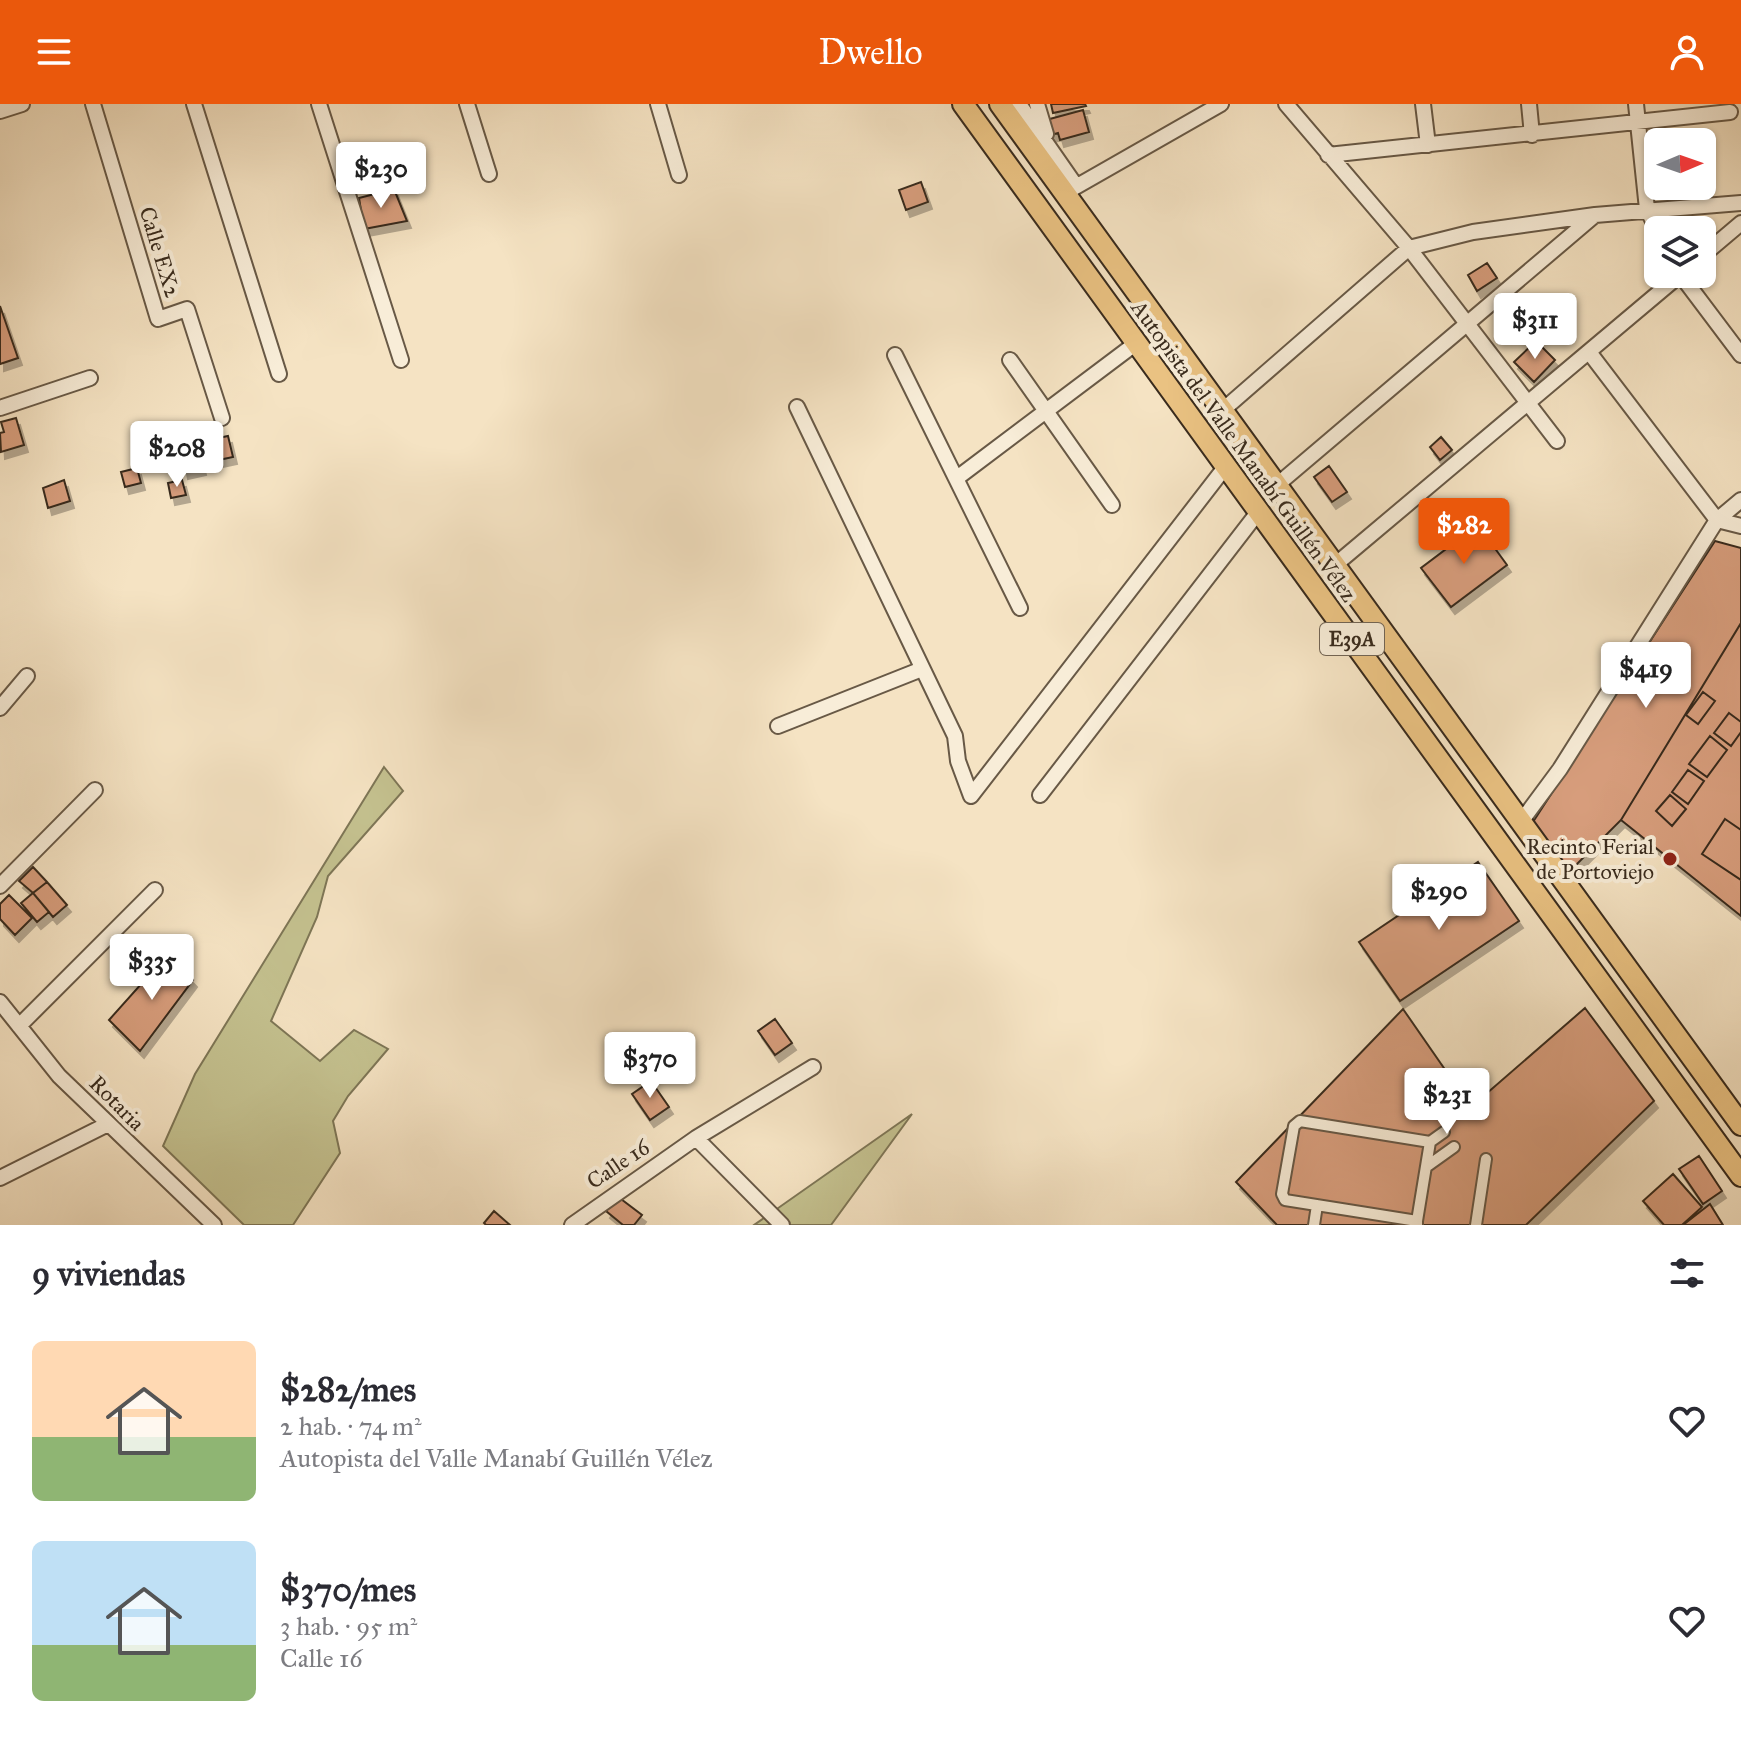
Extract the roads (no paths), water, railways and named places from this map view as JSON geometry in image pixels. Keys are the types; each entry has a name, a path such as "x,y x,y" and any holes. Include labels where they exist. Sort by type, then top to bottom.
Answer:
{"main road":[{"name":"Autopista del Valle Manabí Guillén Vélez","path":"963,104 1741,1176"},
{"name":"Autopista del Valle Manabí Guillén Vélez","path":"1000,104 1066,187 1314,537 1741,1125"},
{"path":"1291,555 1314,537"}],"street":[{"path":"0,111 22,104"},
{"name":"Calle EX2","path":"93,104 158,319 187,309 222,418"},
{"path":"194,104 279,374"},
{"path":"319,104 401,360"},
{"path":"467,104 489,174"},
{"path":"658,104 679,175"},
{"path":"1019,104 1049,146 1066,187"},
{"path":"1037,104 1049,146 1066,187"},
{"path":"1066,187 1221,104"},
{"path":"1286,104 1409,248 1557,441"},
{"path":"1423,104 1428,145"},
{"path":"1529,104 1532,135"},
{"path":"1636,104 1647,209 1650,216"},
{"path":"1328,155 1730,112"},
{"path":"1223,410 1409,248 1473,232 1595,215 1741,203"},
{"path":"1277,485 1595,215"},
{"path":"1716,244 1741,223"},
{"path":"1335,565 1664,288"},
{"path":"1691,288 1741,355"},
{"path":"957,478 1135,344"},
{"path":"1589,352 1717,520 1741,526"},
{"path":"895,355 1020,608"},
{"path":"1010,360 1112,505"},
{"path":"0,408 90,378"},
{"path":"797,407 955,736 958,761 971,796 1226,466"},
{"path":"1520,823 1560,769 1717,520 1741,500"},
{"path":"1040,795 1259,511"},
{"path":"778,726 922,669"},
{"path":"0,708 27,676"},
{"path":"0,886 95,790"},
{"path":"19,1026 155,890"},
{"name":"Rotaria","path":"0,1002 106,1125 203,1222"},
{"name":"Calle 16","path":"572,1225 696,1138 813,1067"},
{"path":"1430,1142 1417,1223 1285,1200 1282,1194 1294,1126 1300,1121 1430,1142 1444,1132"},
{"path":"0,1178 106,1125"},
{"path":"696,1138 782,1225"},
{"path":"1426,1167 1454,1147"},
{"path":"1476,1225 1486,1159"},
{"path":"1314,1225 1317,1205"}],"place":[{"name":"Recinto Ferial de Portoviejo","path":"1670,859"}]}
